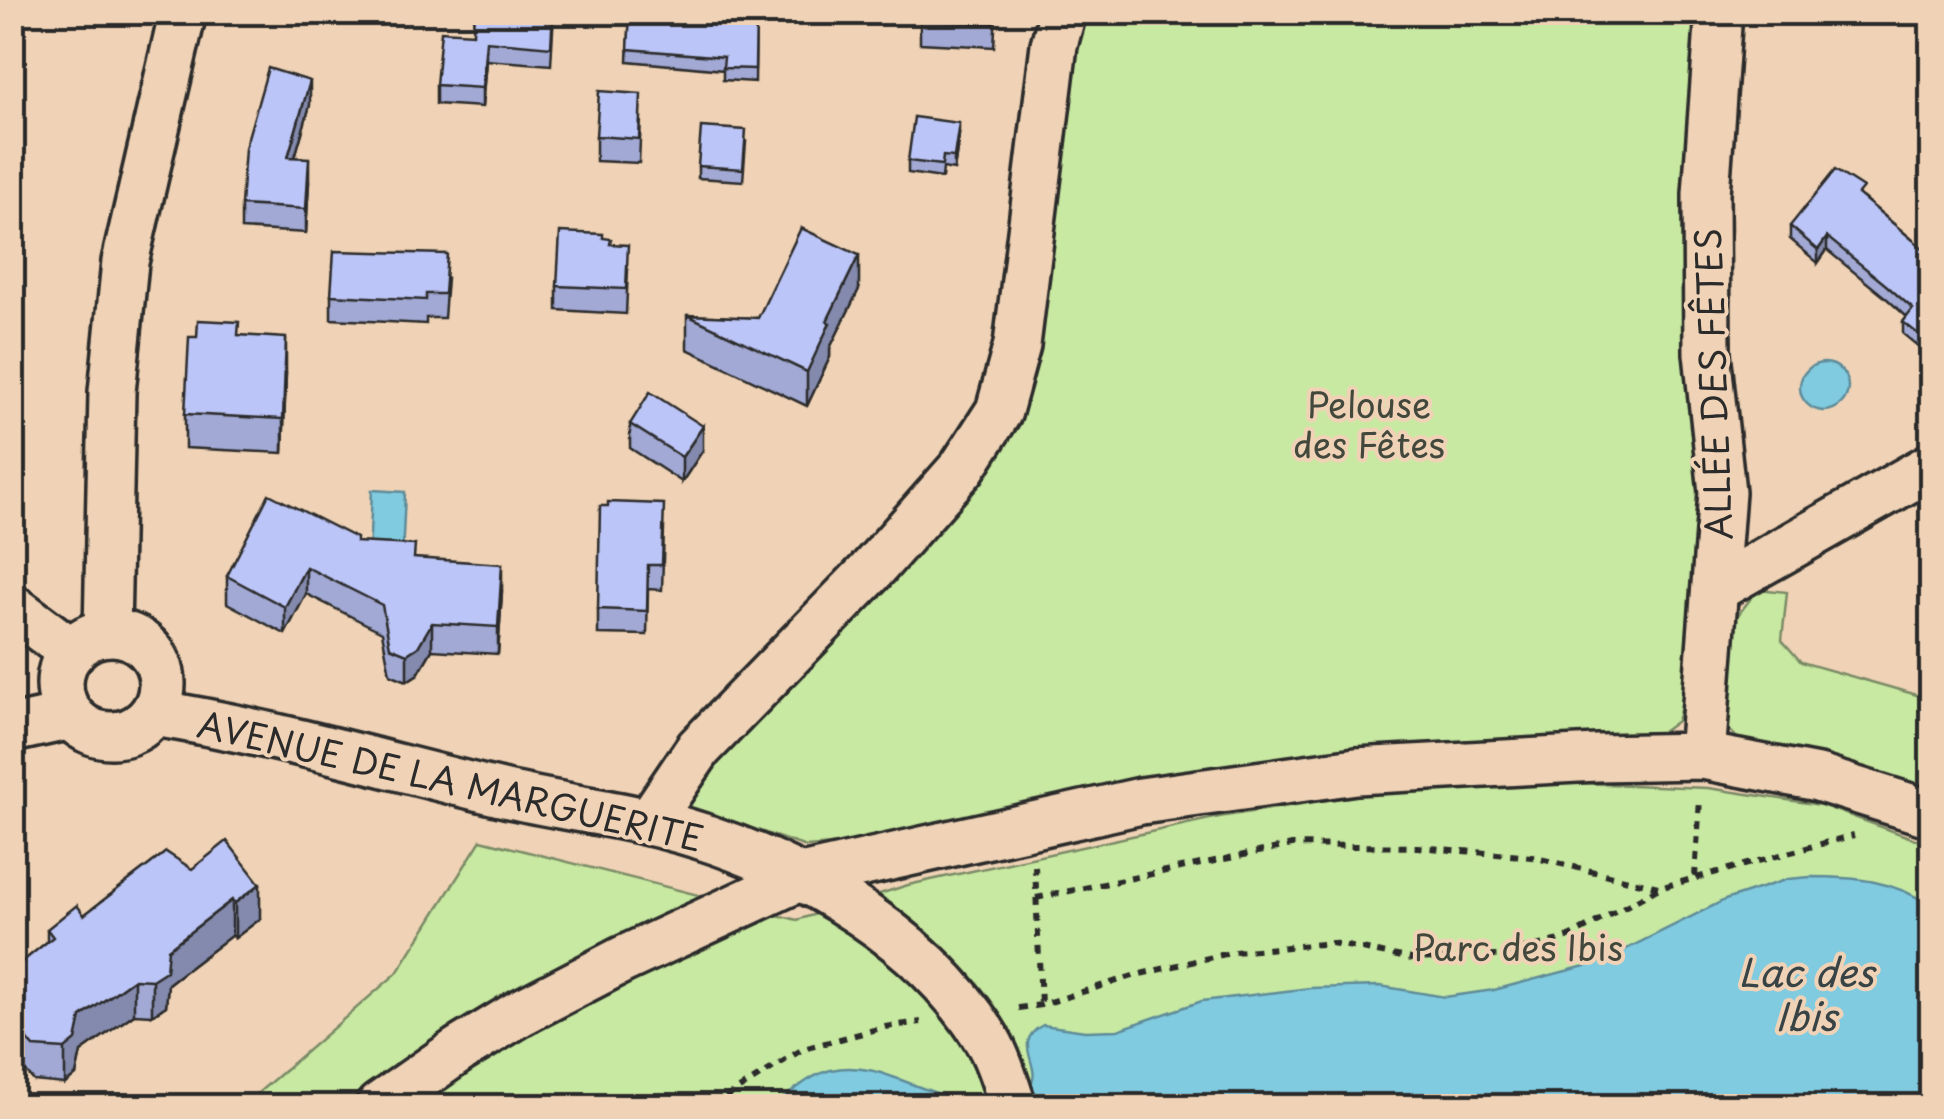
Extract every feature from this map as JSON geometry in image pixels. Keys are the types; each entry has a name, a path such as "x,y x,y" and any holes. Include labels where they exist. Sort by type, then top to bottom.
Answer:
{"street":[{"path":"90,643 125,262 182,12"},
{"path":"649,822 698,748 869,573 962,468 999,411 1018,346 1054,45 1062,12"},
{"name":"ALLÉE DES FÊTES","path":"1702,756 1722,492 1707,353 1706,194 1720,12"},
{"path":"1715,589 1932,466"},
{"path":"12,607 90,643"},
{"path":"126,635 143,644 156,658 162,676 161,695 154,713 129,732 113,736 83,727 63,701 63,667 90,643 126,635"},
{"name":"AVENUE DE LA MARGUERITE","path":"154,713 234,726 497,792 649,822 696,834 801,877 904,946 942,980 991,1046 1009,1094"},
{"path":"12,728 71,716"},
{"path":"378,1106 520,1013 622,960 801,877 1141,800 1356,771 1702,756 1818,778 1932,814"}],"path":[{"path":"1695,877 1702,756"},
{"path":"1033,824 1041,1005"},
{"path":"712,1106 802,1049 884,1026 1041,1005 1136,974 1234,952 1332,943 1412,959 1497,956 1566,938 1659,888 1853,835 1871,840"},
{"path":"1036,898 1292,846 1418,847 1532,858 1659,888"}],"green space":[{"name":"Pelouse des Fêtes","path":"1083,13 1719,13 1715,589 1677,721 1654,738 897,840 806,847 680,803 730,736 978,477"},
{"path":"1758,589 1787,592 1782,640 1801,662 1931,699 1931,787 1890,782 1743,744 1722,722 1725,632"},
{"name":"Parc des Ibis","path":"1528,781 1708,788 1821,805 1931,845 1931,1106 243,1106 397,973 481,840 797,920 908,885 1219,817 1397,789"}],"water":[{"path":"1824,363 1841,370 1848,387 1841,404 1824,411 1807,404 1800,387 1807,370"},
{"path":"372,490 405,492 402,559 369,557"},
{"name":"Lac des Ibis","path":"1788,879 1874,882 1903,890 1931,906 1931,1106 828,1106 814,1101 800,1106 773,1106 815,1076 852,1068 894,1077 958,1099 979,1101 1017,1093 1031,1083 1034,1075 1028,1041 1043,1025 1085,1031 1118,1030 1202,1001 1310,988 1380,986 1445,997 1494,990 1600,962 1725,900"}],"building":[{"path":"474,12 553,12 551,47 486,41 482,88 436,85 441,31 473,33"},
{"path":"630,12 756,12 755,69 723,68 724,57 628,49"},
{"path":"920,12 995,12 994,24 920,21"},
{"path":"268,68 310,81 288,157 309,158 306,209 241,205 245,148"},
{"path":"599,91 641,94 639,139 596,136"},
{"path":"914,117 959,123 954,157 943,156 942,165 908,161"},
{"path":"701,127 746,130 743,169 698,166"},
{"path":"1835,170 1863,188 1858,194 1932,256 1931,344 1903,322 1913,309 1886,285 1827,237 1818,250 1790,226"},
{"path":"801,228 859,255 807,372 687,315 758,318"},
{"path":"560,232 603,234 603,238 611,239 610,244 628,245 626,289 557,286"},
{"path":"334,251 447,254 444,294 426,294 426,300 331,295"},
{"path":"198,320 239,322 238,335 286,338 283,419 185,414 189,337 197,337"},
{"path":"650,392 703,426 682,457 630,424"},
{"path":"269,494 356,538 356,542 415,545 414,558 502,564 498,627 432,623 418,647 407,654 390,647 382,605 306,567 285,607 227,576"},
{"path":"608,502 664,504 662,565 648,565 647,611 598,609 600,506 608,506"},
{"path":"227,841 260,884 235,903 232,900 168,949 166,971 152,980 134,979 81,1017 76,1040 65,1049 34,1047 12,1020 12,970 53,937 47,929 77,905 84,915 166,852 192,869"}]}
